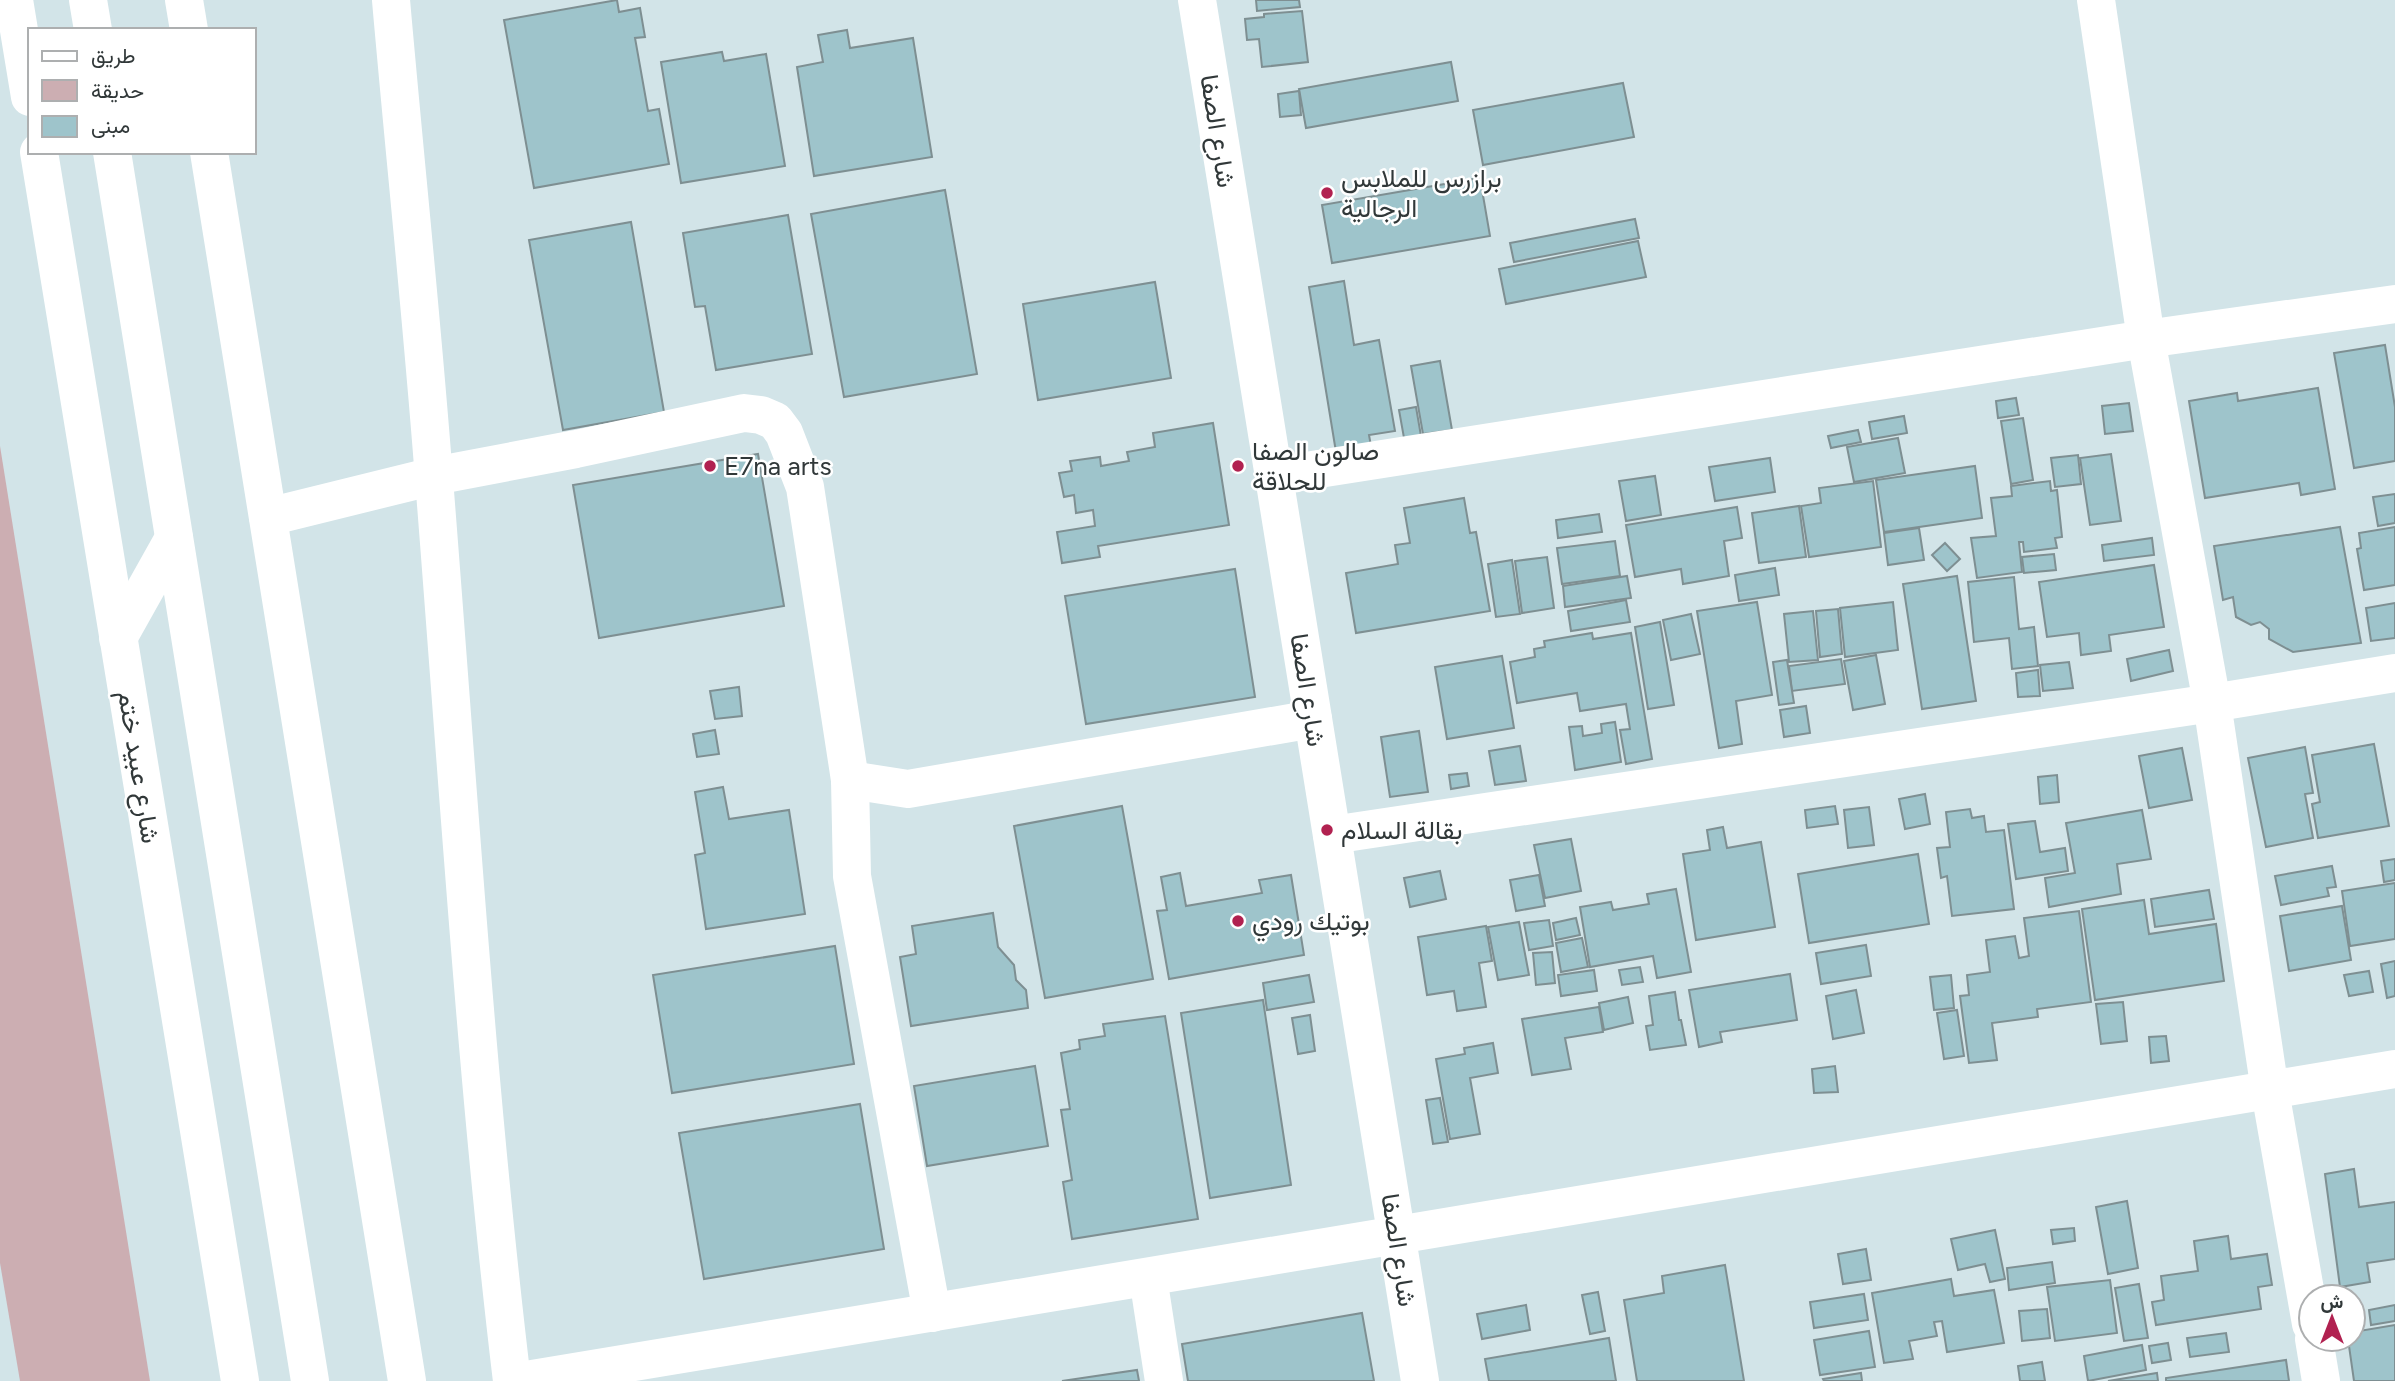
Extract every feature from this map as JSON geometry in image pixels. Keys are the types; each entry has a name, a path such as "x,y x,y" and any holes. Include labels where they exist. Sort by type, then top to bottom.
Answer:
{"street":[{"path":"14,0 28,85"},
{"path":"88,0 93,28"},
{"path":"184,0 189,28"},
{"path":"391,0 434,476 460,831 498,1267 512,1381"},
{"name":"شارع الصفا","path":"1197,0 1420,1381"},
{"path":"2103,1 2146,339 2212,703 2270,1091 2304,1283"},
{"name":"شارع عبيد ختم","path":"39,154 240,1381"},
{"path":"112,154 310,1381"},
{"path":"209,154 407,1381"},
{"path":"1274,477 2146,339 2395,304"},
{"path":"268,517 434,476 744,413 761,415 775,421 784,433 805,487 850,780 852,876 932,1313"},
{"path":"118,638 174,538"},
{"path":"1332,835 2395,673"},
{"path":"850,780 908,789 1313,719"},
{"path":"520,1381 644,1371 932,1313 2395,1069"},
{"path":"1148,1277 1164,1381"},
{"path":"2316,1353 2321,1381"}],"green space":[{"path":"0,446 150,1381 20,1381 0,1263"}],"building":[{"path":"617,0 619,12 640,8 645,37 635,38 648,111 659,109 669,164 534,188 504,20"},
{"path":"1256,0 1299,0 1300,7 1257,11"},
{"path":"1302,11 1308,62 1262,67 1259,39 1247,40 1245,19 1264,17 1264,14"},
{"path":"847,30 850,48 913,38 932,157 814,176 797,67 823,62 818,35"},
{"path":"722,52 724,61 766,54 785,166 681,183 661,62"},
{"path":"1451,62 1458,101 1306,128 1299,89"},
{"path":"1623,83 1634,137 1483,165 1473,110"},
{"path":"1299,91 1301,115 1280,117 1278,94"},
{"path":"1480,178 1490,236 1332,263 1322,205"},
{"path":"945,190 977,374 844,397 811,214"},
{"path":"788,215 812,354 716,370 705,306 695,307 683,233"},
{"path":"1635,219 1639,238 1514,262 1510,243"},
{"path":"631,222 664,412 563,430 529,240"},
{"path":"1638,241 1646,277 1506,304 1499,269"},
{"path":"1344,281 1354,345 1379,340 1395,431 1369,435 1371,446 1336,452 1309,287"},
{"path":"1155,282 1171,378 1038,400 1023,304"},
{"path":"2385,345 2395,407 2395,461 2354,468 2334,353"},
{"path":"1440,361 1452,430 1423,434 1411,366"},
{"path":"2318,388 2335,489 2301,495 2299,483 2205,498 2189,401 2237,393 2238,401"},
{"path":"2016,398 2019,415 1998,418 1996,401"},
{"path":"2129,403 2133,431 2105,434 2102,406"},
{"path":"1416,407 1421,436 1404,438 1399,410"},
{"path":"1904,416 1907,433 1872,439 1869,422"},
{"path":"2023,418 2033,480 2011,484 2001,421"},
{"path":"1213,423 1229,525 1098,546 1100,557 1062,563 1057,532 1095,526 1093,510 1076,513 1074,495 1064,497 1059,473 1072,471 1070,461 1100,457 1101,466 1129,461 1127,452 1155,447 1153,433"},
{"path":"1858,430 1861,442 1831,448 1828,436"},
{"path":"1898,438 1905,473 1854,482 1847,447"},
{"path":"758,454 784,606 599,638 573,485"},
{"path":"2111,454 2121,521 2090,525 2080,458"},
{"path":"2078,455 2081,484 2055,487 2051,458"},
{"path":"1770,458 1775,492 1715,501 1709,467"},
{"path":"1975,466 1982,518 1884,532 1876,480"},
{"path":"1655,476 1661,515 1626,521 1619,481"},
{"path":"1873,481 1881,547 1809,557 1801,506 1821,503 1819,488"},
{"path":"2050,481 2051,491 2057,490 2062,537 2055,538 2057,548 2024,552 2023,542 2019,542 2022,572 1977,578 1971,538 1996,536 1991,498 2012,496 2011,486"},
{"path":"2395,494 2395,523 2378,526 2373,497"},
{"path":"1464,498 1470,533 1476,532 1490,611 1356,633 1346,573 1398,564 1395,545 1410,543 1404,508"},
{"path":"1799,506 1806,557 1759,563 1752,513"},
{"path":"1737,507 1742,538 1724,541 1729,576 1683,584 1681,569 1635,577 1626,525"},
{"path":"1599,514 1602,532 1558,538 1556,520"},
{"path":"2340,527 2361,643 2293,652 2269,639 2269,629 2260,622 2251,625 2236,617 2233,597 2223,600 2214,546"},
{"path":"2395,527 2395,585 2364,590 2357,549 2361,548 2359,533"},
{"path":"1919,528 1924,560 1888,565 1884,533"},
{"path":"2152,538 2154,555 2104,561 2102,545"},
{"path":"1615,541 1620,576 1562,584 1557,548"},
{"path":"1945,543 1960,559 1947,571 1932,555"},
{"path":"2054,554 2056,570 2024,573 2022,557"},
{"path":"1547,557 1554,608 1522,613 1515,561"},
{"path":"1512,560 1520,614 1496,617 1488,564"},
{"path":"2154,565 2164,627 2109,635 2111,651 2081,655 2079,633 2047,637 2039,582"},
{"path":"1775,568 1779,595 1739,601 1735,575"},
{"path":"1235,569 1255,697 1086,724 1065,596"},
{"path":"1627,576 1631,598 1565,607 1563,586"},
{"path":"1957,576 1976,701 1922,709 1903,584"},
{"path":"2014,577 2019,629 2034,627 2038,666 2012,669 2009,638 1974,642 1968,582"},
{"path":"1626,600 1630,622 1571,631 1568,611"},
{"path":"1757,602 1772,695 1736,701 1742,744 1719,748 1697,611"},
{"path":"1893,602 1898,650 1845,657 1840,608"},
{"path":"2395,603 2395,638 2371,641 2366,608"},
{"path":"1838,609 1842,654 1820,657 1816,611"},
{"path":"1813,611 1818,660 1789,662 1784,614"},
{"path":"1691,614 1700,654 1671,660 1663,620"},
{"path":"1660,622 1674,705 1648,709 1635,627"},
{"path":"1592,633 1593,639 1631,633 1652,759 1626,764 1620,730 1630,729 1626,704 1580,711 1577,693 1517,703 1510,662 1535,657 1534,649 1545,647 1544,641"},
{"path":"2169,650 2173,671 2131,681 2127,659"},
{"path":"1876,655 1885,704 1853,710 1844,661"},
{"path":"1502,656 1514,728 1447,739 1435,667"},
{"path":"1841,659 1845,684 1792,691 1789,666"},
{"path":"1787,660 1794,703 1779,705 1773,662"},
{"path":"2069,662 2073,688 2043,691 2040,665"},
{"path":"2038,670 2040,696 2018,697 2016,673"},
{"path":"739,687 742,716 715,719 710,691"},
{"path":"1806,706 1810,733 1784,737 1780,710"},
{"path":"1615,722 1621,762 1575,770 1569,727 1582,726 1583,736 1602,733 1601,724"},
{"path":"715,730 719,754 697,757 693,734"},
{"path":"1419,731 1428,792 1390,797 1381,737"},
{"path":"2374,744 2389,826 2318,838 2312,804 2320,802 2312,755"},
{"path":"1520,746 1526,781 1495,785 1489,751"},
{"path":"2305,747 2313,793 2305,794 2313,838 2266,847 2248,758"},
{"path":"2182,748 2192,800 2149,808 2139,756"},
{"path":"1467,773 1469,786 1451,789 1449,775"},
{"path":"2057,775 2059,802 2040,804 2038,777"},
{"path":"723,787 729,819 789,810 805,914 706,929 695,855 705,853 695,792"},
{"path":"1925,794 1930,824 1905,829 1899,799"},
{"path":"1122,806 1153,979 1045,998 1014,826"},
{"path":"1835,806 1838,824 1807,828 1805,810"},
{"path":"1869,807 1874,845 1848,848 1844,810"},
{"path":"1970,809 1972,818 1984,816 1986,832 2004,830 2014,909 1952,916 1947,876 1941,878 1937,848 1950,847 1946,812"},
{"path":"2142,810 2151,859 2117,864 2121,894 2049,907 2045,878 2075,873 2066,823"},
{"path":"2035,821 2040,852 2065,848 2068,871 2016,879 2008,824"},
{"path":"1723,827 1727,848 1761,842 1775,927 1696,940 1683,854 1710,850 1707,830"},
{"path":"1571,839 1581,891 1545,898 1534,845"},
{"path":"1918,854 1929,924 1809,943 1798,874"},
{"path":"2395,859 2395,880 2384,882 2381,861"},
{"path":"2332,866 2336,887 2327,888 2329,896 2281,905 2275,876"},
{"path":"1440,871 1446,899 1410,907 1404,878"},
{"path":"1180,873 1186,906 1262,893 1259,880 1291,875 1304,955 1169,979 1157,911 1167,910 1161,877"},
{"path":"1539,875 1545,906 1516,911 1510,880"},
{"path":"2395,883 2395,939 2350,946 2342,891"},
{"path":"1676,889 1691,972 1657,978 1653,956 1590,967 1580,907 1611,902 1613,910 1649,904 1647,894"},
{"path":"2209,890 2214,919 2155,927 2151,899"},
{"path":"2144,900 2149,934 2216,924 2224,981 2095,1000 2082,909"},
{"path":"2342,906 2351,960 2289,971 2280,916"},
{"path":"2079,911 2091,1002 2037,1009 2038,1017 1992,1023 1997,1060 1969,1063 1960,996 1969,995 1967,975 1990,972 1986,940 2015,936 2019,958 2029,956 2024,918"},
{"path":"993,913 998,947 1014,965 1016,980 1026,990 1028,1008 911,1026 900,957 916,954 912,926"},
{"path":"1576,918 1580,935 1556,940 1553,923"},
{"path":"1549,920 1553,946 1529,950 1524,923"},
{"path":"1519,922 1529,975 1498,980 1488,927"},
{"path":"1486,926 1492,961 1479,963 1486,1007 1457,1011 1454,991 1427,995 1418,937"},
{"path":"1582,938 1588,967 1561,972 1556,943"},
{"path":"1866,945 1871,976 1821,984 1816,953"},
{"path":"835,946 854,1064 672,1093 653,975"},
{"path":"1552,952 1555,983 1536,985 1533,953"},
{"path":"2395,961 2395,996 2387,998 2381,964"},
{"path":"1640,967 1643,982 1622,985 1619,970"},
{"path":"1594,970 1597,991 1561,996 1558,975"},
{"path":"2369,971 2373,992 2349,996 2344,975"},
{"path":"1790,974 1797,1020 1720,1032 1722,1042 1699,1047 1689,990"},
{"path":"1309,975 1314,1002 1267,1010 1263,983"},
{"path":"1951,975 1954,1008 1934,1010 1930,977"},
{"path":"1856,990 1864,1033 1833,1039 1826,996"},
{"path":"1675,992 1686,1045 1650,1050 1646,1026 1653,1025 1649,996"},
{"path":"1628,997 1633,1023 1604,1030 1599,1003"},
{"path":"1263,1000 1291,1185 1210,1198 1181,1013"},
{"path":"2123,1002 2127,1041 2101,1044 2096,1004"},
{"path":"1599,1007 1603,1032 1565,1038 1571,1069 1532,1075 1522,1019"},
{"path":"1957,1010 1964,1056 1944,1059 1937,1013"},
{"path":"1310,1015 1315,1051 1298,1054 1292,1018"},
{"path":"1165,1016 1198,1219 1072,1239 1063,1182 1072,1180 1061,1110 1070,1109 1061,1053 1080,1049 1079,1040 1105,1036 1103,1024"},
{"path":"2166,1036 2169,1061 2151,1063 2149,1037"},
{"path":"1493,1043 1498,1073 1470,1078 1480,1134 1450,1139 1436,1059 1465,1054 1464,1048"},
{"path":"1035,1066 1048,1146 927,1166 914,1086"},
{"path":"1835,1066 1838,1092 1814,1093 1812,1069"},
{"path":"1440,1098 1448,1142 1433,1144 1426,1100"},
{"path":"860,1104 884,1249 704,1279 679,1133"},
{"path":"2354,1169 2359,1207 2395,1202 2395,1259 2367,1263 2370,1282 2339,1283 2325,1174"},
{"path":"2127,1201 2138,1268 2108,1274 2096,1207"},
{"path":"2074,1228 2075,1241 2053,1244 2051,1230"},
{"path":"1995,1230 2005,1279 1990,1282 1985,1264 1958,1270 1951,1239"},
{"path":"2228,1236 2231,1259 2267,1254 2272,1285 2258,1287 2261,1309 2156,1325 2152,1302 2164,1300 2161,1276 2198,1271 2194,1241"},
{"path":"1866,1249 1871,1280 1843,1284 1838,1254"},
{"path":"2052,1262 2055,1283 2009,1290 2007,1268"},
{"path":"1725,1265 1744,1381 1637,1381 1624,1300 1664,1293 1662,1276"},
{"path":"1951,1279 1954,1296 1994,1290 2004,1343 1947,1352 1942,1321 1934,1322 1937,1336 1909,1341 1913,1359 1884,1363 1872,1293"},
{"path":"2110,1280 2117,1333 2055,1341 2047,1287"},
{"path":"2139,1284 2148,1338 2124,1341 2115,1288"},
{"path":"1598,1292 1605,1331 1590,1334 1582,1295"},
{"path":"1864,1294 1868,1320 1814,1328 1810,1302"},
{"path":"1526,1305 1530,1330 1482,1339 1477,1314"},
{"path":"2395,1305 2395,1321 2371,1325 2369,1310"},
{"path":"2047,1309 2050,1338 2022,1341 2019,1311"},
{"path":"1362,1313 1374,1381 1188,1381 1182,1344"},
{"path":"2395,1325 2395,1381 2354,1381 2350,1353 2367,1353 2367,1330"},
{"path":"1869,1331 1875,1367 1820,1375 1814,1340"},
{"path":"2226,1333 2229,1352 2190,1357 2187,1338"},
{"path":"1609,1338 1616,1381 1489,1381 1485,1359"},
{"path":"2168,1343 2171,1360 2152,1363 2149,1346"},
{"path":"2142,1345 2146,1370 2088,1381 2084,1356"},
{"path":"2286,1360 2289,1381 2166,1381 2166,1378"},
{"path":"2042,1362 2045,1381 2020,1381 2018,1366"},
{"path":"1137,1370 1139,1381 1062,1381"},
{"path":"1861,1373 1862,1381 1823,1379"},
{"path":"2157,1373 2158,1381 2108,1381"}],"place":[{"name":"برازرس للملابس الرجالية","path":"1327,193"},
{"name":"E7na arts","path":"710,466"},
{"name":"صالون الصفا للحلاقة","path":"1238,466"},
{"name":"بقالة السلام","path":"1327,830"},
{"name":"بوتيك رودي","path":"1238,921"}]}
